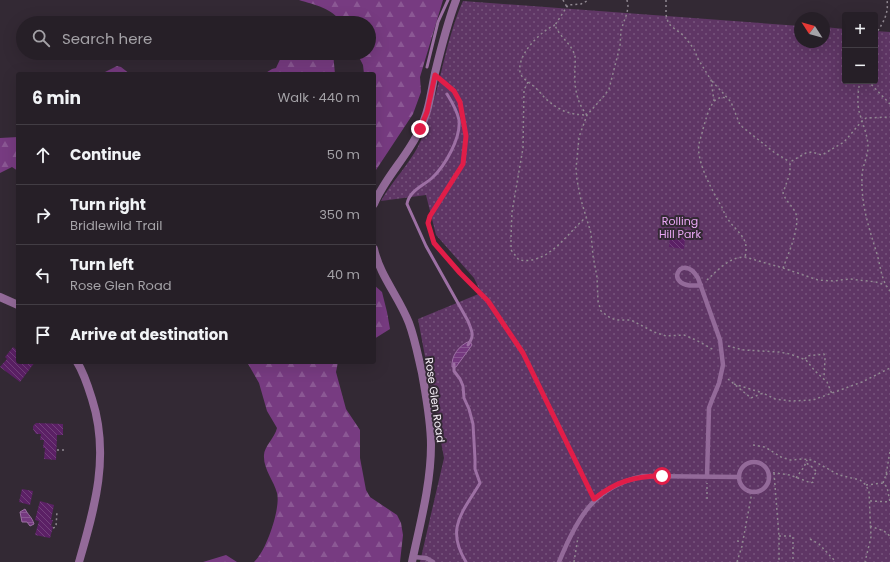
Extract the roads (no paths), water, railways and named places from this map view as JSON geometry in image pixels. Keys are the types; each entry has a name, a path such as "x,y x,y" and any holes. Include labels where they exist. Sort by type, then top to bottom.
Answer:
{"street":[{"path":"376,200 382,188 406,154 420,129 427,112 444,37 456,0"},
{"name":"Rose Glen Road","path":"376,256 383,274 409,324 417,349 428,407 431,445 430,468 413,559"},
{"path":"0,297 16,304"},
{"path":"78,364 88,386 98,418 101,454 97,490 88,531 79,562"}],"lane":[{"path":"701,285 692,287 685,286 680,283 678,273 681,269 686,267 691,268 698,278 701,285 712,314 722,355 722,374 709,408 707,477"},
{"path":"751,462 762,464 768,472 768,482 766,486 758,492 752,492 744,489 739,477 742,468 751,462"},
{"path":"559,562 576,526 594,499 611,487 632,478 644,476 739,477"},
{"path":"413,559 426,558 433,562"}],"waterway":[{"path":"427,67 438,22 448,0"},
{"path":"447,94 456,109 459,120 455,143 447,159 437,173 413,192 408,199 407,204 426,246 468,321 472,331 472,336 468,345"},
{"path":"454,364 454,371 463,386 464,398 473,424 475,469 480,483 463,512 457,530 457,539 460,550 466,562"}],"park label":[{"name":"Rolling Hill Park","path":"680,227"}]}
